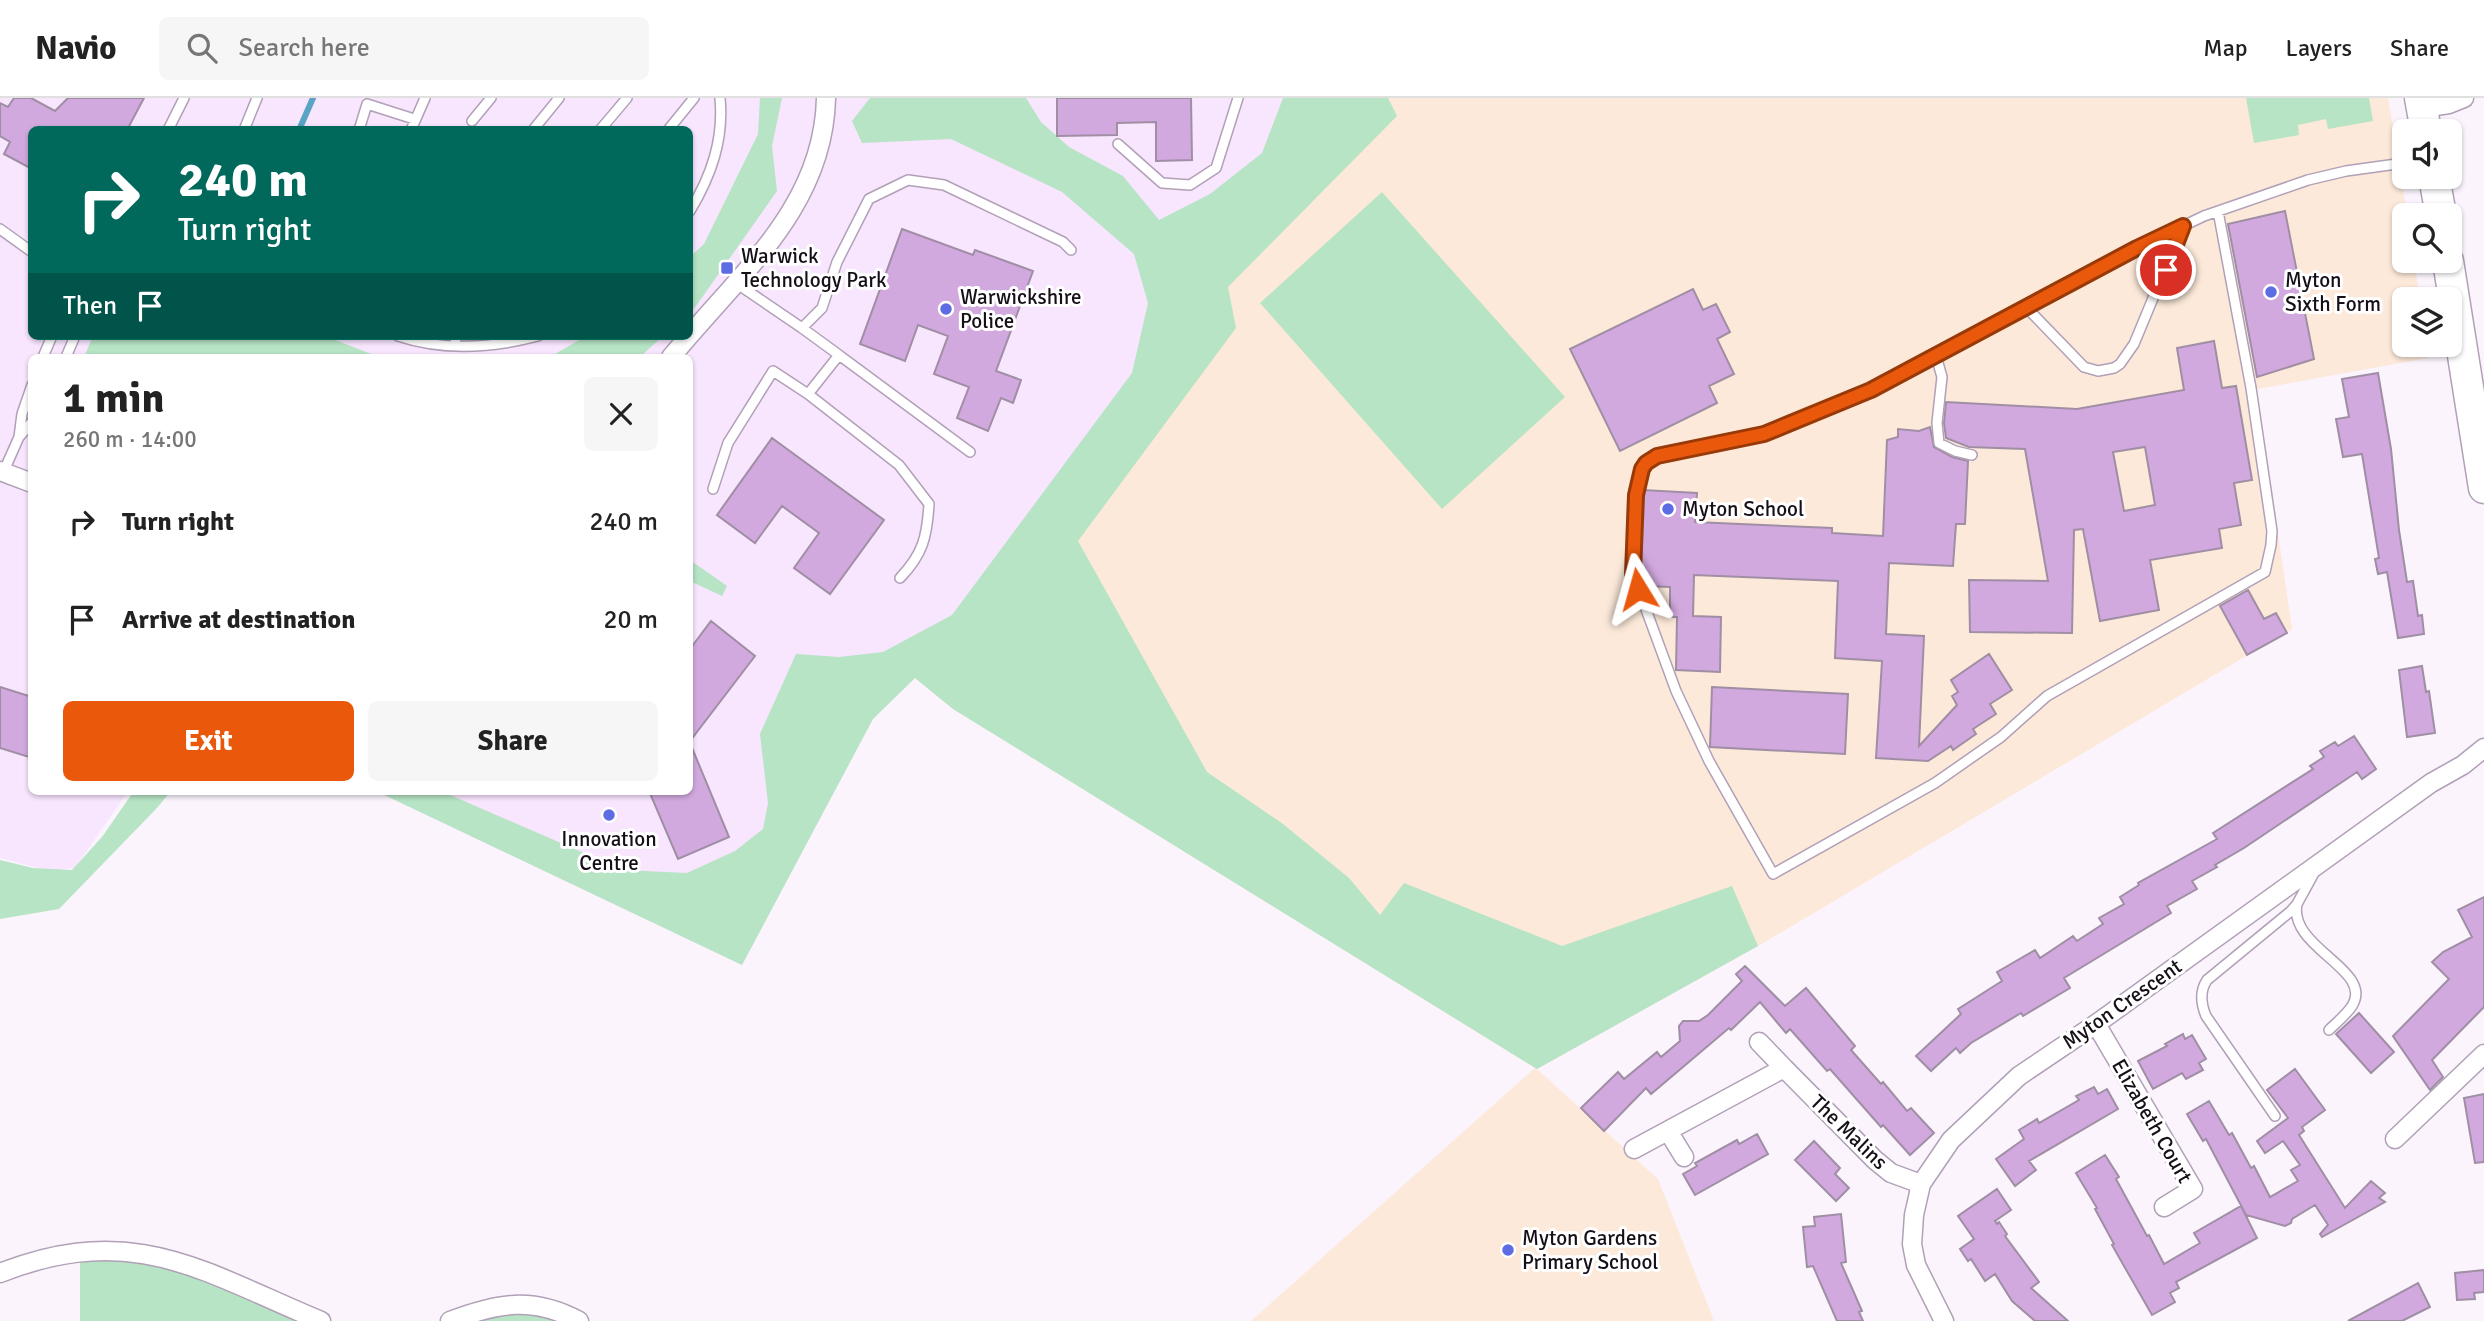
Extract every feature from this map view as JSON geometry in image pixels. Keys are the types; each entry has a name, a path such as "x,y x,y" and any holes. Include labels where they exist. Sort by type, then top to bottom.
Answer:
{"main road":[{"path":"2462,357 2484,488"}],"street":[{"path":"693,331 762,253 800,198 823,139 826,98"},
{"path":"2423,112 2464,98"},
{"path":"674,354 686,340"},
{"path":"2,472 28,482"},
{"name":"Myton Crescent","path":"1944,1321 1921,1277 1914,1255 1914,1214 1921,1184 1951,1140 2002,1091 2048,1055 2096,1024 2431,783 2463,765 2484,748"},
{"path":"2463,765 2484,767"},
{"name":"Elizabeth Court","path":"2096,1024 2193,1189 2164,1207"},
{"name":"The Malins","path":"1759,1042 1875,1160 1891,1172 1921,1184"},
{"path":"2395,1139 2484,1054"},
{"path":"1634,1149 1784,1068"},
{"path":"1668,1130 1684,1157"},
{"path":"0,1273 33,1260 73,1252 107,1250 161,1256 200,1268 321,1321"},
{"path":"450,1321 482,1308 510,1304 552,1308 579,1321"}],"lane":[{"path":"171,126 184,98"},
{"path":"246,126 257,98"},
{"path":"412,126 425,98"},
{"path":"472,121 491,98"},
{"path":"536,126 559,98"},
{"path":"603,126 627,98"},
{"path":"671,126 694,98"},
{"path":"693,205 714,160 720,125 720,98"},
{"path":"1118,144 1162,183 1190,185 1216,168 1238,98"},
{"path":"360,126 367,104 414,119"},
{"path":"2218,211 2252,388 2272,531 2264,572 2047,696 2001,737 1935,783 1773,874 1709,761 1676,691 1633,574 1636,495 1639,477 1646,463 1657,456 1764,434 1871,390 2183,226 2218,211 2308,180 2392,165"},
{"path":"802,328 822,308 836,262 869,199 908,180 944,185 1063,242 1071,250"},
{"path":"2026,307 2084,367 2098,371 2120,365 2134,344 2183,226"},
{"path":"0,229 28,249"},
{"path":"736,283 802,328 970,452"},
{"path":"419,340 454,346 493,346 511,340"},
{"path":"454,346 456,340"},
{"path":"808,394 839,355"},
{"path":"1936,356 1942,377 1937,424 1939,443 1972,455"},
{"path":"712,489 728,443 773,371 808,394 899,465 929,504 923,546 912,565 900,578"},
{"path":"19,437 28,397"},
{"path":"2,472 19,437 28,427"},
{"path":"2276,1116 2206,1016 2202,1007 2202,990 2207,980 2297,904 2318,865"},
{"path":"2297,904 2297,921 2300,928 2317,949 2351,978 2357,993 2352,1006 2329,1030"}],"shaded area":[{"name":"Warwick Technology Park","path":"0,98 1388,98 1218,329 915,678 873,719 742,965 384,795 693,795 693,354 28,354 28,795 125,795 75,868 49,871 0,858"},
{"name":"Myton School","path":"1388,98 2388,98 2392,123 2392,189 2403,189 2405,203 2392,203 2392,273 2416,273 2418,287 2392,287 2392,357 2428,358 2257,389 2292,629 1758,946 1537,1069 1658,1179 1714,1321 1251,1321 1535,1068 953,709 915,678 1217,330 1184,291"}],"green space":[{"path":"760,98 782,98 772,146 777,191 693,309 693,254 704,244 758,134"},
{"path":"870,98 1026,98 1041,122 1069,147 1123,176 1159,220 1210,194 1262,153 1283,98 1388,98 1397,116 1228,287 1236,328 1078,541 1207,772 1283,824 1349,878 1380,915 1404,883 1562,946 1732,886 1758,946 1537,1069 953,709 915,678 873,719 742,965 384,795 450,795 623,870 687,873 735,851 763,829 768,803 760,734 796,654 839,657 883,652 952,615 1132,373 1148,303 1134,254 1062,192 951,139 862,143 852,121"},
{"path":"2246,98 2369,98 2373,121 2328,129 2326,119 2298,125 2299,135 2254,143"},
{"path":"1382,192 1565,397 1442,509 1260,303"},
{"path":"91,340 335,340 371,354 85,354"},
{"path":"579,340 659,340 643,354 555,354"},
{"path":"693,562 727,586 722,596 693,582"},
{"path":"131,795 168,795 59,909 0,919 0,860 33,868 72,870 102,837"},
{"path":"80,1251 121,1251 321,1321 80,1321"},
{"path":"496,1305 578,1321 450,1321"}],"building":[{"path":"14,98 31,98 55,111 68,98 144,98 129,126 28,126 28,167 4,154 10,142 0,136 0,103 8,107"},
{"path":"1057,98 1191,98 1192,160 1156,161 1156,122 1117,123 1117,135 1057,136"},
{"name":"Myton Sixth Form","path":"2285,211 2314,359 2257,377 2228,224"},
{"name":"Warwickshire Police","path":"902,229 973,255 975,250 1033,271 996,371 1021,380 1013,403 1001,398 988,431 957,418 969,387 934,374 948,336 918,325 905,361 860,344"},
{"path":"1693,289 1703,310 1716,304 1730,332 1717,339 1734,374 1709,386 1717,403 1620,451 1570,349"},
{"path":"2214,341 2222,388 2236,386 2252,480 2234,483 2241,525 2219,529 2222,548 2150,560 2159,610 2100,621 2083,529 2074,530 2072,633 1970,632 1969,580 2048,581 2025,449 1969,447 1946,438 1946,402 2077,409 2184,390 2177,348","holes":["2145,447 2155,505 2124,511 2113,452"]},
{"path":"2378,373 2391,449 2407,582 2413,581 2418,616 2422,615 2424,634 2398,638 2387,572 2378,574 2375,559 2379,558 2362,454 2343,457 2336,419 2349,417 2342,379"},
{"path":"1930,427 1934,447 1952,457 1968,461 1965,524 1956,524 1953,566 1889,563 1886,634 1924,636 1919,746 1957,705 1952,696 1958,692 1951,680 1989,654 2012,690 1990,704 1996,714 1973,729 1976,734 1953,750 1951,746 1928,761 1876,758 1882,661 1835,658 1838,581 1694,575 1693,616 1721,617 1720,672 1676,670 1677,617 1670,617 1670,587 1645,586 1640,573 1643,490 1697,493 1695,522 1832,528 1832,533 1883,536 1887,440 1898,437 1898,429 1919,431"},
{"path":"772,438 884,520 830,594 794,568 819,533 782,506 755,543 717,515"},
{"path":"2248,590 2264,619 2276,613 2287,633 2247,655 2220,606"},
{"path":"711,621 755,656 693,737 693,645"},
{"path":"2422,666 2426,692 2429,691 2435,733 2407,737 2399,670"},
{"path":"0,687 28,696 28,757 0,748"},
{"path":"1712,687 1848,694 1845,754 1710,747"},
{"path":"2354,736 2376,769 2362,779 2357,772 2192,881 2197,889 2167,906 2171,913 2064,978 2070,988 2023,1016 2021,1013 1971,1043 1960,1053 1956,1048 1931,1071 1916,1056 1961,1014 1958,1009 2002,981 1997,972 2035,950 2040,958 2073,936 2077,941 2103,924 2099,918 2124,904 2120,897 2139,885 2138,883 2217,839 2213,833 2313,769 2310,766 2324,757 2320,751 2335,742 2338,746"},
{"path":"693,750 729,837 678,859 651,795 693,795"},
{"path":"2484,897 2484,1007 2432,1060 2443,1077 2430,1090 2393,1036 2449,979 2432,962 2443,952 2472,937 2458,910"},
{"path":"1745,966 1785,1006 1806,988 1855,1046 1851,1050 1881,1084 1883,1082 1907,1111 1911,1108 1934,1133 1910,1155 1883,1125 1881,1127 1830,1069 1827,1071 1790,1029 1786,1033 1760,1002 1731,1030 1729,1028 1651,1094 1646,1088 1604,1131 1581,1108 1618,1072 1624,1079 1657,1052 1661,1057 1680,1041 1679,1026 1683,1021 1699,1021 1708,1015 1742,981 1736,974"},
{"path":"2359,1013 2394,1052 2371,1073 2336,1034"},
{"path":"2183,1034 2185,1039 2192,1035 2206,1059 2199,1063 2203,1070 2186,1079 2182,1073 2153,1089 2138,1061"},
{"path":"2295,1069 2325,1110 2302,1127 2304,1131 2299,1135 2345,1208 2371,1181 2385,1193 2379,1198 2385,1202 2322,1237 2320,1234 2328,1225 2315,1205 2285,1226 2246,1215 2206,1139 2203,1141 2187,1114 2209,1101 2229,1135 2232,1133 2251,1168 2254,1166 2270,1197 2298,1181 2291,1170 2300,1165 2283,1141 2265,1153 2257,1141 2288,1118 2267,1090"},
{"path":"2094,1087 2098,1094 2107,1089 2118,1109 2029,1161 2036,1170 2015,1186 1996,1159 2024,1139 2019,1130 2037,1119 2039,1123 2079,1100 2076,1096"},
{"path":"2484,1094 2484,1162 2475,1163 2464,1098"},
{"path":"1757,1134 1768,1154 1695,1195 1683,1174 1697,1166 1695,1163 1737,1140 1739,1144"},
{"path":"1814,1141 1840,1168 1835,1174 1849,1188 1836,1201 1795,1160"},
{"path":"2105,1155 2164,1264 2200,1243 2194,1233 2241,1206 2257,1238 2176,1282 2179,1288 2170,1293 2175,1302 2152,1315 2112,1245 2114,1244 2095,1209 2097,1208 2076,1173"},
{"path":"1997,1189 2011,1210 1995,1221 1997,1224 1999,1222 2007,1234 2005,1236 2039,1282 2031,1288 2068,1321 2035,1321 2012,1301 1995,1274 1985,1281 1971,1259 1968,1261 1960,1249 1974,1239 1958,1216"},
{"path":"1841,1214 1846,1262 1841,1263 1862,1311 1859,1312 1863,1321 1837,1321 1813,1266 1807,1267 1803,1227 1815,1226 1814,1217"},
{"path":"2484,1270 2484,1292 2474,1293 2475,1299 2457,1300 2455,1273"},
{"path":"2418,1283 2430,1307 2402,1321 2348,1321"}],"waterway":[{"path":"301,126 313,98"}],"place":[{"name":"Warwick Technology Park","path":"727,268"},
{"name":"Myton Sixth Form","path":"2271,292"},
{"name":"Warwickshire Police","path":"946,309"},
{"name":"Myton School","path":"1668,509"},
{"name":"Innovation Centre","path":"609,815"},
{"name":"Myton Gardens Primary School","path":"1508,1250"}],"route":[{"path":"1638,589 1633,574 1636,495 1642,469 1657,456 1724,440 1764,434 1871,390 2183,226 2166,270"}]}
